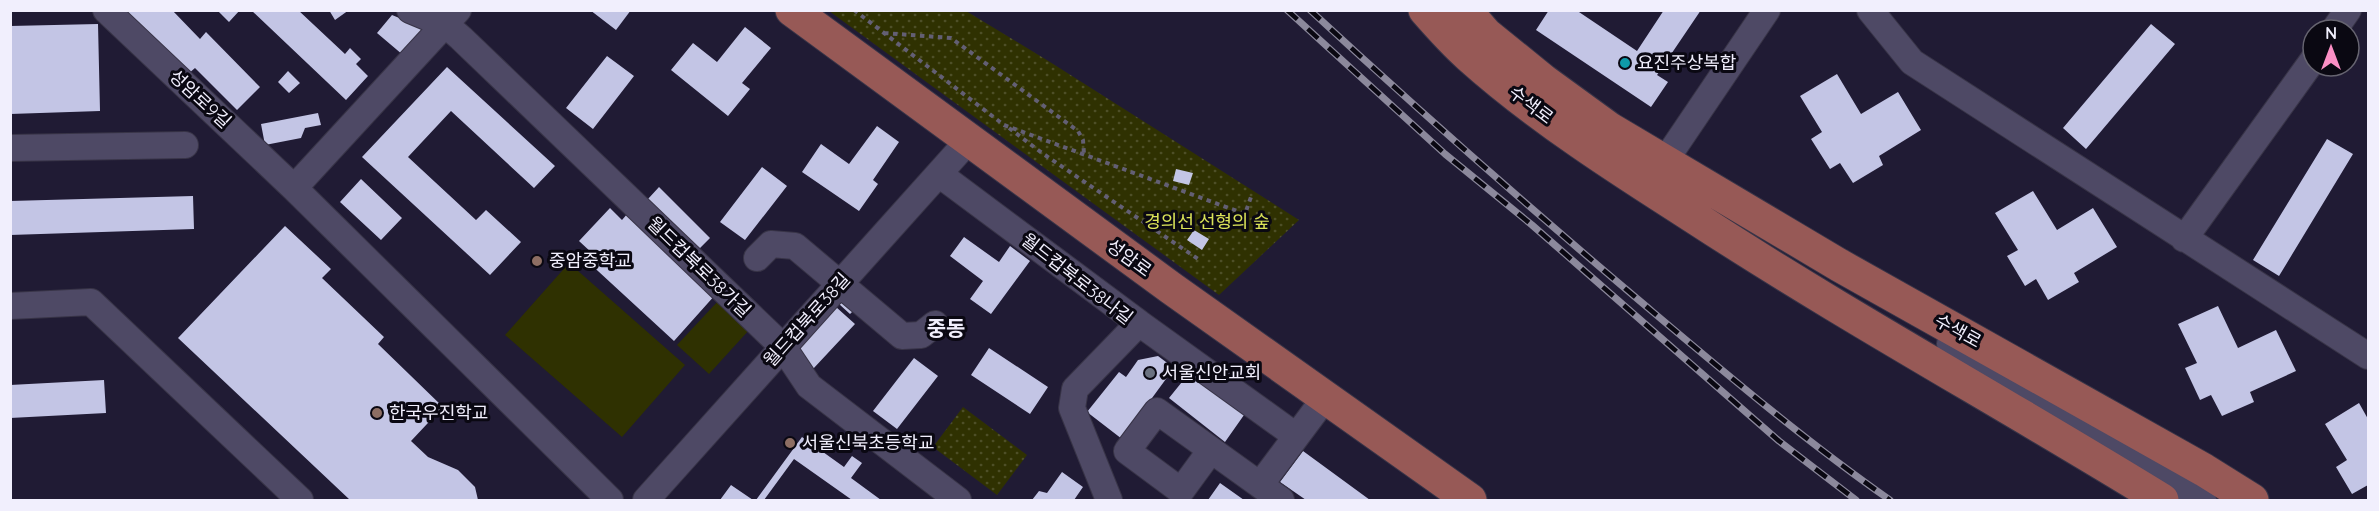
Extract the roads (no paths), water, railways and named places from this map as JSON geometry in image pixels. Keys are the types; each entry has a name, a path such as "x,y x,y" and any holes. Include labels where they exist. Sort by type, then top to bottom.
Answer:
{"main road":[{"name":"성암로","path":"792,10 1470,501"},
{"name":"수색로","path":"1425,10 1468,56 1522,99 1655,175 1839,265 2204,470 2252,501"},
{"name":"수색로","path":"1465,10 1486,34 1544,81 1610,129 1655,175 1816,295 2104,464 2162,501"}],"street":[{"name":"성암로9길","path":"106,10 294,188 610,501"},
{"path":"410,10 452,18"},
{"path":"1655,175 1767,10"},
{"path":"1870,10 1912,62 2368,356"},
{"path":"294,188 452,18"},
{"name":"월드컵북로38가길","path":"452,18 783,347 809,386 958,501"},
{"path":"2184,238 2301,77"},
{"name":"월드컵북로38길","path":"646,501 969,140"},
{"path":"10,148 185,145"},
{"name":"월드컵북로38나길","path":"939,174 1139,323 1076,389 1072,408 1109,501"},
{"path":"757,258 771,244 795,246 902,336 921,335 935,324"},
{"path":"10,306 91,302 300,501"},
{"path":"1139,323 1296,436"},
{"path":"2018,364 2049,399 2075,420 2131,458 2203,501"},
{"path":"1260,485 1325,398"},
{"path":"1211,450 1181,496 1127,451 1157,411 1260,485 1281,501"}],"railway":[{"path":"1287,10 1445,154 1532,225 1779,441 1856,500"},
{"path":"1310,10 1470,155 1634,296 1792,427 1890,500"}],"place":[{"name":"요진주상복합","path":"1625,63"},
{"name":"중암중학교","path":"537,261"},
{"name":"서울신안교회","path":"1150,373"},
{"name":"한국우진학교","path":"377,413"},
{"name":"서울신북초등학교","path":"790,443"}],"district":[{"name":"중동","path":"946,329"}],"park label":[{"name":"경의선 선형의 숲","path":"1207,222"}]}
